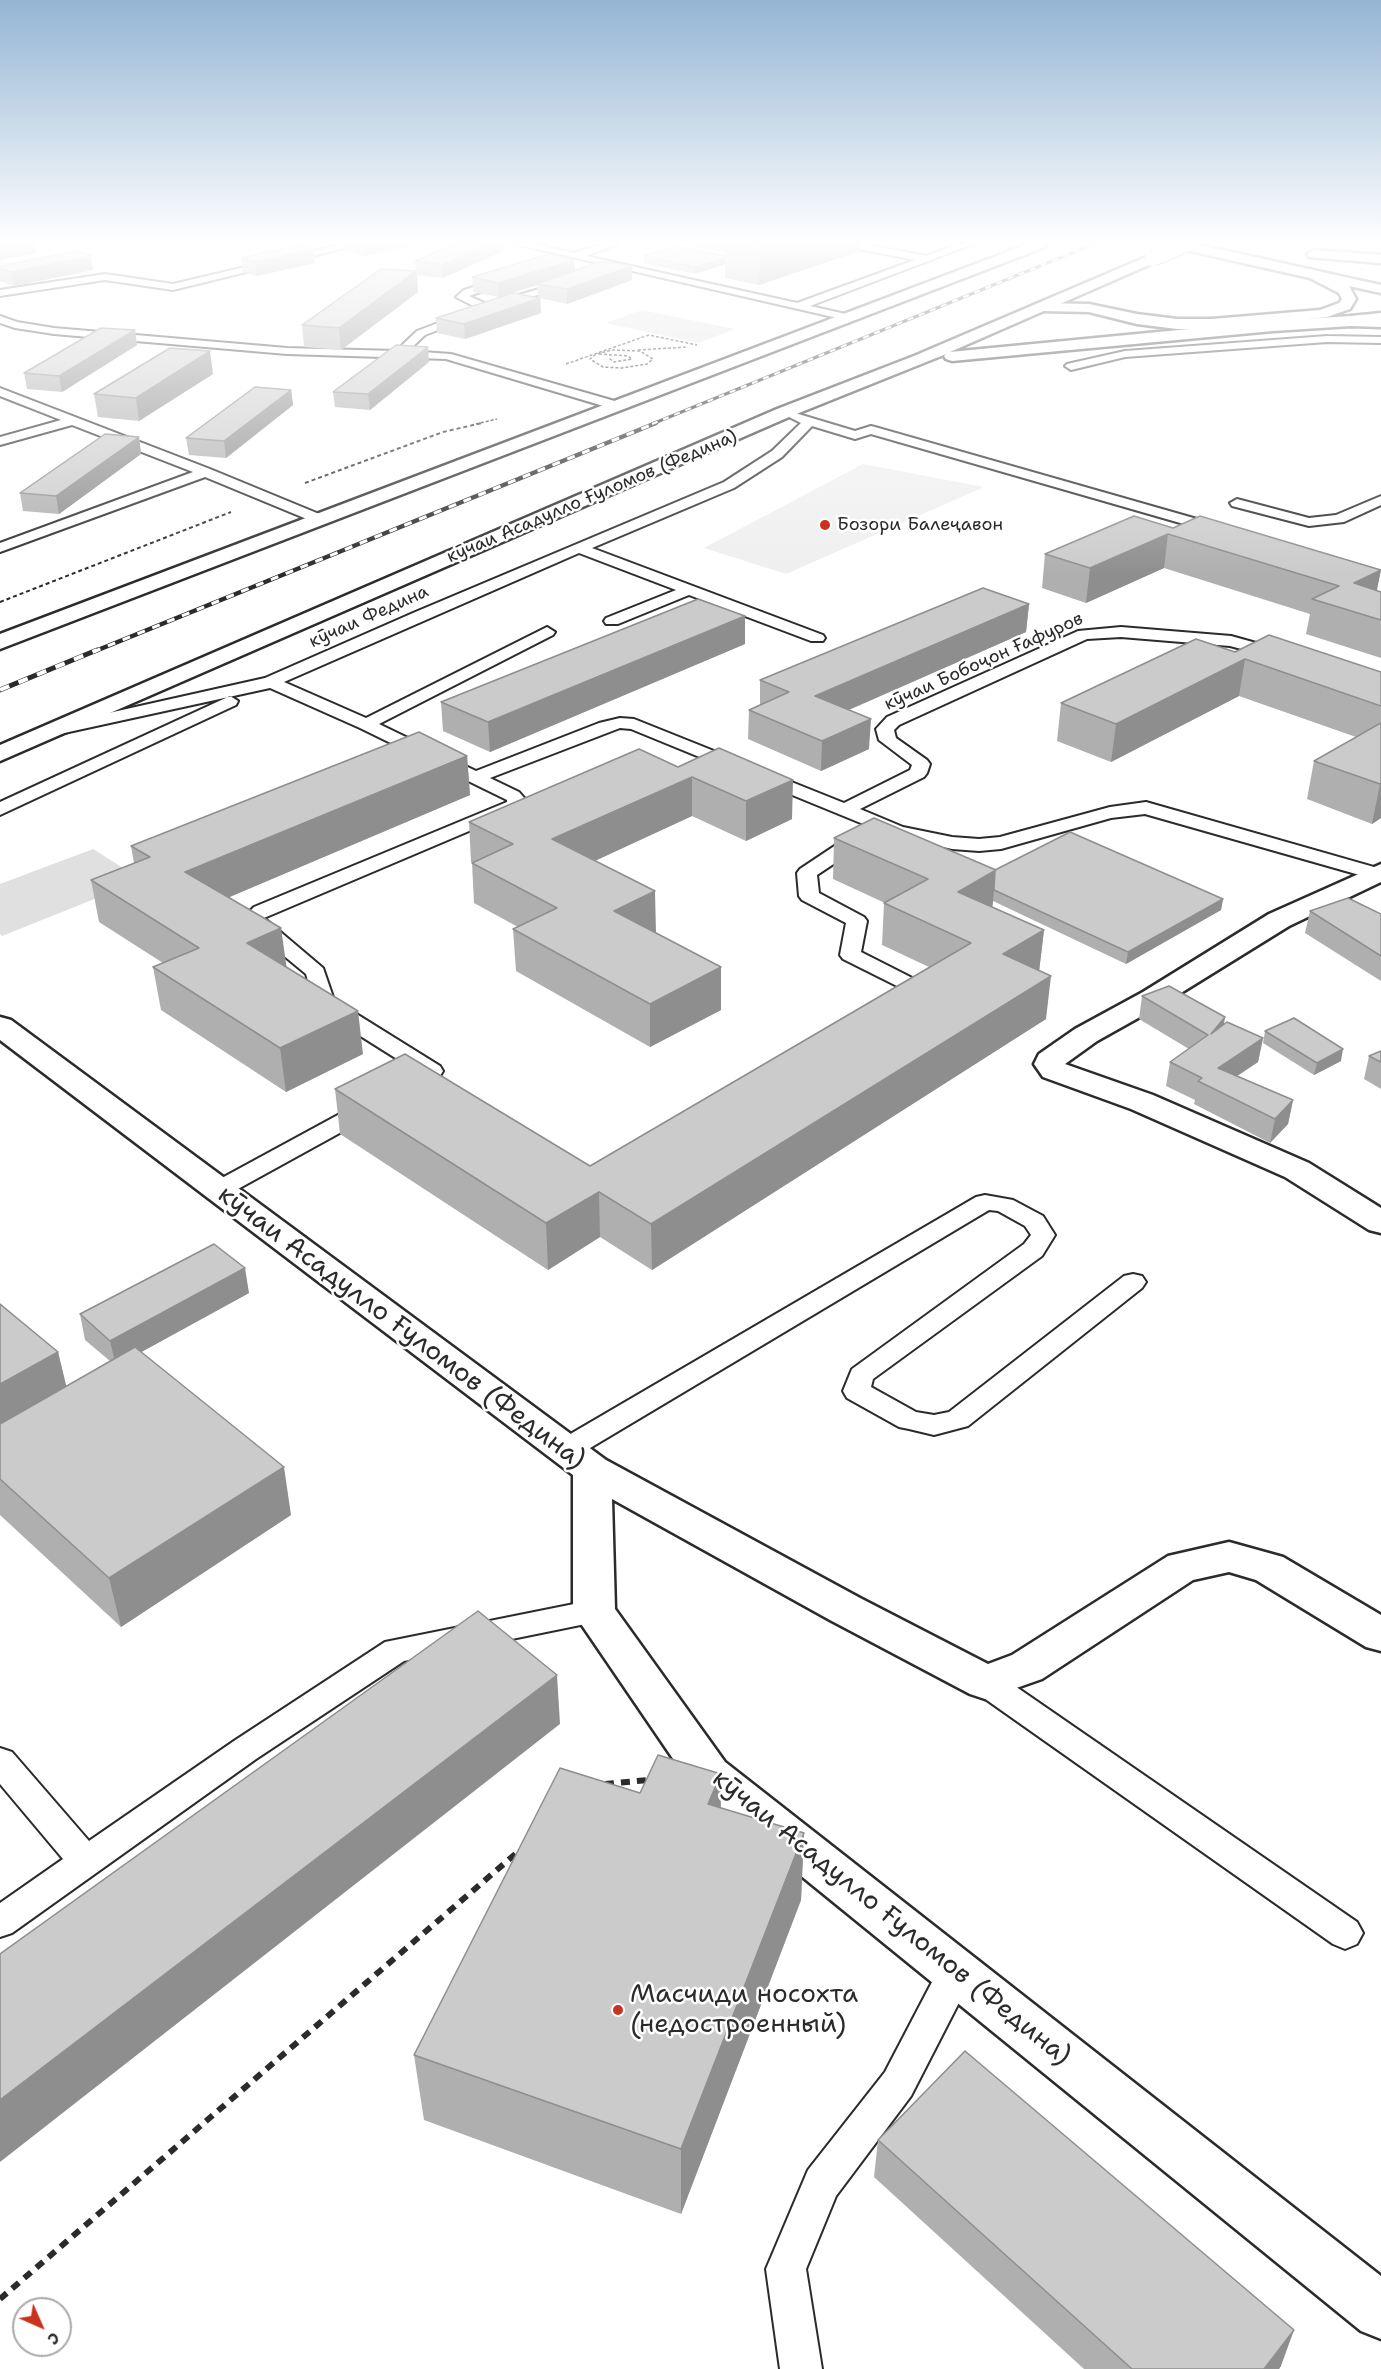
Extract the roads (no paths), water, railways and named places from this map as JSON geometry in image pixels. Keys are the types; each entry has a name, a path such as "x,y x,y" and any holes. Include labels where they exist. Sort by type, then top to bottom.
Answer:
{"street":[{"path":"0,642 747,355"},
{"name":"кӯчаи Асадулло Ғуломов (Федина)","path":"0,754 783,413 930,355"},
{"path":"920,359 966,355"},
{"path":"1379,873 1279,920 1153,998 1086,1035 1050,1060 1049,1064 1054,1070 1142,1102 1297,1170 1381,1223"},
{"name":"кӯчаи Асадулло Ғуломов (Федина)","path":"0,1026 578,1460 594,1612 709,1775 1381,2311"},
{"path":"578,1460 845,1609 985,1682 1027,1667 1182,1567 1230,1557 1269,1568 1381,1635"}],"lane":[{"path":"385,355 447,356 614,405"},
{"path":"1071,366 1123,355"},
{"path":"0,392 206,472 319,519"},
{"path":"783,413 855,435 871,430 1234,534"},
{"path":"0,441 71,421"},
{"name":"кӯчаи Федина","path":"0,809 270,682 729,484 777,454 810,421"},
{"path":"0,548 206,472"},
{"path":"1237,503 1309,522 1339,519 1381,500"},
{"path":"578,548 817,638"},
{"path":"612,621 689,590"},
{"path":"366,724 547,632"},
{"name":"кӯчаи Бобоҷон Ғафуров","path":"844,810 918,773 921,764 888,740 885,729 892,722 1084,634 1121,632 1231,641 1291,657"},
{"path":"54,730 270,682 366,724 513,796 517,800 515,805 261,911 254,917 256,923 316,972 324,1003 443,1078 413,1083"},
{"path":"474,778 605,727 620,723 634,724 889,828 952,843 979,845 1001,843 1110,813 1146,808 1379,873"},
{"path":"889,828 807,873 809,896 857,921 850,956 923,991 892,1008"},
{"path":"218,1190 382,1100"},
{"path":"578,1460 985,1202 1004,1205 1034,1221 1043,1235 1033,1250 861,1375 857,1391 909,1420 934,1425 958,1419 1133,1282"},
{"path":"0,1922 245,1750 396,1651 594,1612"},
{"path":"985,1682 1345,1933"},
{"path":"0,1761 86,1862"},
{"path":"801,2369 786,2270 822,2183 898,2084 956,1972"}],"railway":[{"path":"652,424 823,355"},
{"path":"93,652 656,423"},
{"path":"0,690 97,650"}],"place":[{"name":"Бозори Балеҷавон","path":"825,525"},
{"name":"Масчиди носохта (недостроенный)","path":"618,2010"}]}
